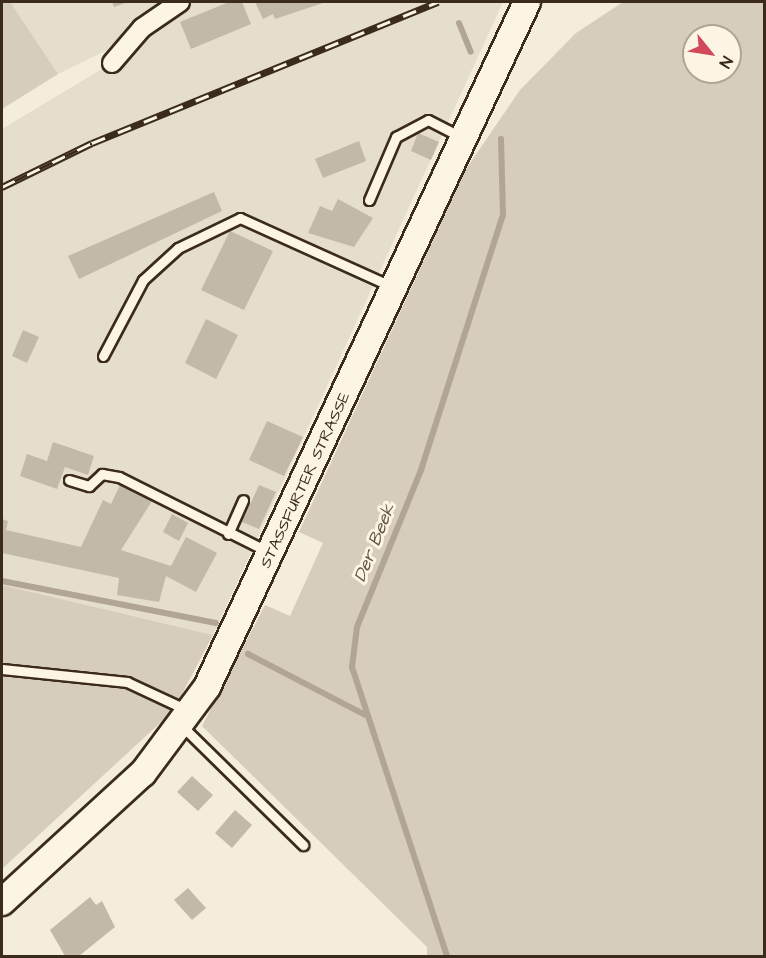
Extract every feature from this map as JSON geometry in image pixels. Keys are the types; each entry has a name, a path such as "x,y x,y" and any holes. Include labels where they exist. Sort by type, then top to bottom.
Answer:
{"main road":[{"name":"STASSFURTER STRASSE","path":"2,902 121,795 186,720 271,553 466,139 527,2"}],"street":[{"path":"112,63 142,28 180,2"}],"lane":[{"path":"369,200 396,137 412,126 428,120 466,139"},
{"path":"103,356 143,280 178,248 240,218 395,288"},
{"path":"69,480 89,486 102,474 119,477 228,534 271,553"},
{"path":"228,534 243,500"},
{"path":"2,669 127,682 186,720 303,845"}],"shaded area":[{"path":"2,2 10,2 58,74 2,109"},
{"path":"163,2 105,51 58,74 8,3"},
{"path":"180,2 503,2 213,635 2,585 2,129 112,63"},
{"path":"623,2 764,2 764,956 427,956 427,947 202,726 265,605 290,616 323,543 299,532 466,169 520,90 576,33"},
{"path":"2,585 213,635 173,711 2,869"}],"building":[{"path":"112,2 128,2 114,7"},
{"path":"229,2 242,2 251,24 191,49 180,22"},
{"path":"255,2 326,2 275,19 273,14 263,19"},
{"path":"418,133 439,142 431,160 411,151"},
{"path":"359,141 366,161 323,178 315,159"},
{"path":"214,192 222,211 79,279 68,256"},
{"path":"338,199 373,218 354,247 308,233 320,206 332,211"},
{"path":"230,231 273,251 244,310 201,290"},
{"path":"206,319 238,335 216,379 185,363"},
{"path":"23,330 39,337 27,363 12,356"},
{"path":"267,421 303,437 284,476 249,460"},
{"path":"53,442 94,456 88,475 65,467 57,489 20,476 27,454 47,461"},
{"path":"120,485 152,501 121,550 171,566 186,537 217,553 196,592 166,576 159,602 117,595 119,578 2,553 2,519 8,521 6,530 81,547 103,500 111,504"},
{"path":"259,485 276,492 259,529 242,522"},
{"path":"172,514 188,523 179,541 163,532"},
{"path":"192,776 213,795 198,811 177,792"},
{"path":"235,810 252,825 232,848 215,833"},
{"path":"188,888 206,908 192,920 174,900"},
{"path":"90,897 96,905 102,901 115,927 79,956 65,956 50,930"}],"waterway":[{"name":"Der Beek","path":"459,23 471,52"},
{"name":"Der Beek","path":"447,956 352,667 357,627 421,470 503,215 501,139"},
{"path":"2,581 216,623"},
{"path":"248,654 365,715"}],"railway":[{"path":"2,187 92,143 438,2"}]}
